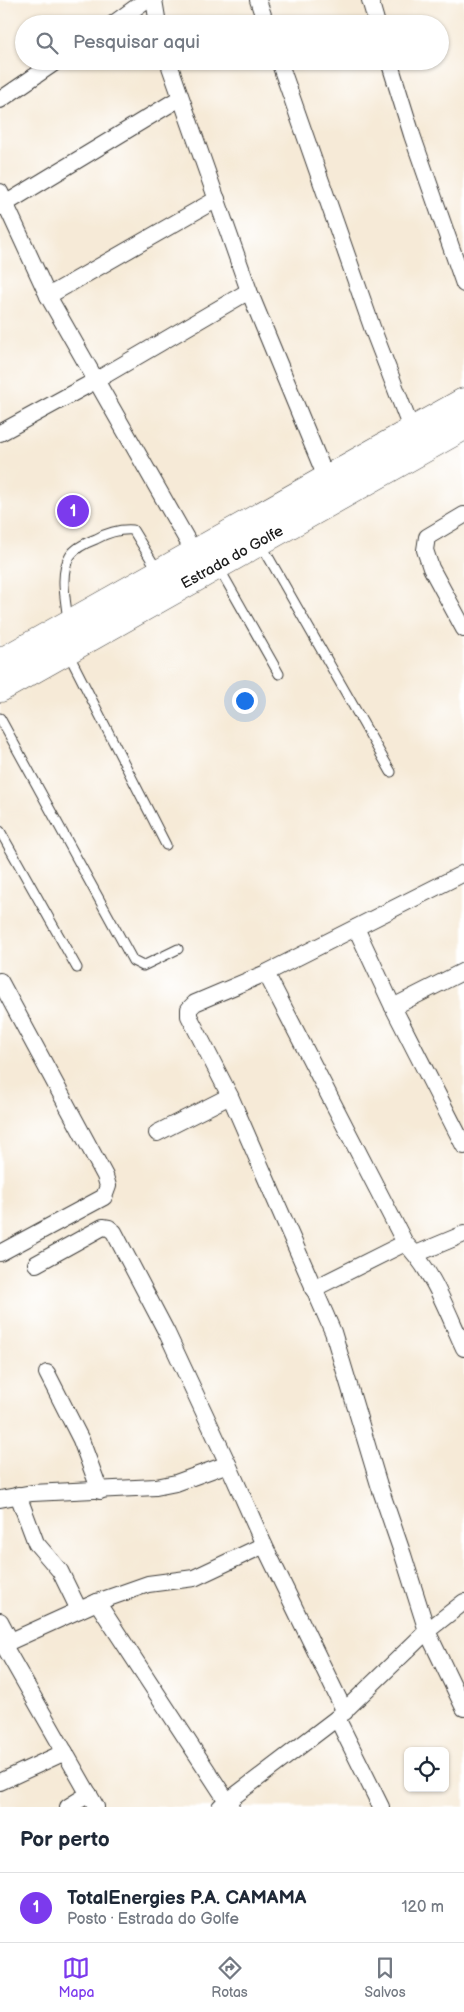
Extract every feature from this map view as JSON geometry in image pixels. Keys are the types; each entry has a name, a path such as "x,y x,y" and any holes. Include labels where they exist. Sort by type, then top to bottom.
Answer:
{"highway":[{"name":"Estrada do Golfe","path":"0,688 67,651 327,480 464,402"},
{"name":"Estrada do Golfe","path":"0,663 68,623 160,573 206,560 260,541 464,426"}],"street":[{"path":"125,15 146,0"},
{"path":"154,0 156,15"},
{"path":"258,0 263,15"},
{"path":"370,0 375,15"},
{"path":"0,100 44,70"},
{"path":"171,70 249,291 327,480"},
{"path":"282,70 373,330 412,431"},
{"path":"392,70 412,135 464,284"},
{"path":"180,98 2,201 48,296 96,381 206,560"},
{"path":"48,296 218,199"},
{"path":"0,433 96,381 249,291"},
{"path":"464,515 427,537 425,550 431,568 464,629"},
{"path":"464,873 266,973 195,1003 189,1009 189,1016 230,1096 333,1332 379,1485 427,1631 464,1708"},
{"path":"356,928 393,1007 464,1146"},
{"path":"393,1007 464,971"},
{"path":"266,973 411,1249 438,1290 464,1348"},
{"path":"0,981 105,1176 108,1186 104,1197 0,1253"},
{"path":"158,1133 230,1096"},
{"path":"36,1264 103,1227 109,1228 114,1232 167,1333 228,1464 381,1807"},
{"path":"313,1289 411,1249 464,1234"},
{"path":"47,1374 81,1440 100,1491"},
{"path":"0,1499 32,1493 100,1491 163,1486 228,1464"},
{"path":"18,1496 36,1543 60,1571 80,1610"},
{"path":"4,1643 97,1602 148,1584 194,1578 264,1546"},
{"path":"97,1602 226,1805 341,1715 427,1631 464,1602"},
{"path":"0,1621 4,1643 92,1801 68,1807"},
{"path":"0,1782 65,1752"}],"lane":[{"path":"68,623 64,589 65,569 70,555 87,543 106,533 133,530 160,573"},
{"path":"260,541 391,772"},
{"path":"206,560 279,674"},
{"path":"67,651 166,846"},
{"path":"0,718 133,961 143,966 178,949"},
{"path":"0,832 77,968"}],"place":[{"name":"TotalEnergies P.A. CAMAMA","path":"73,511"}]}
